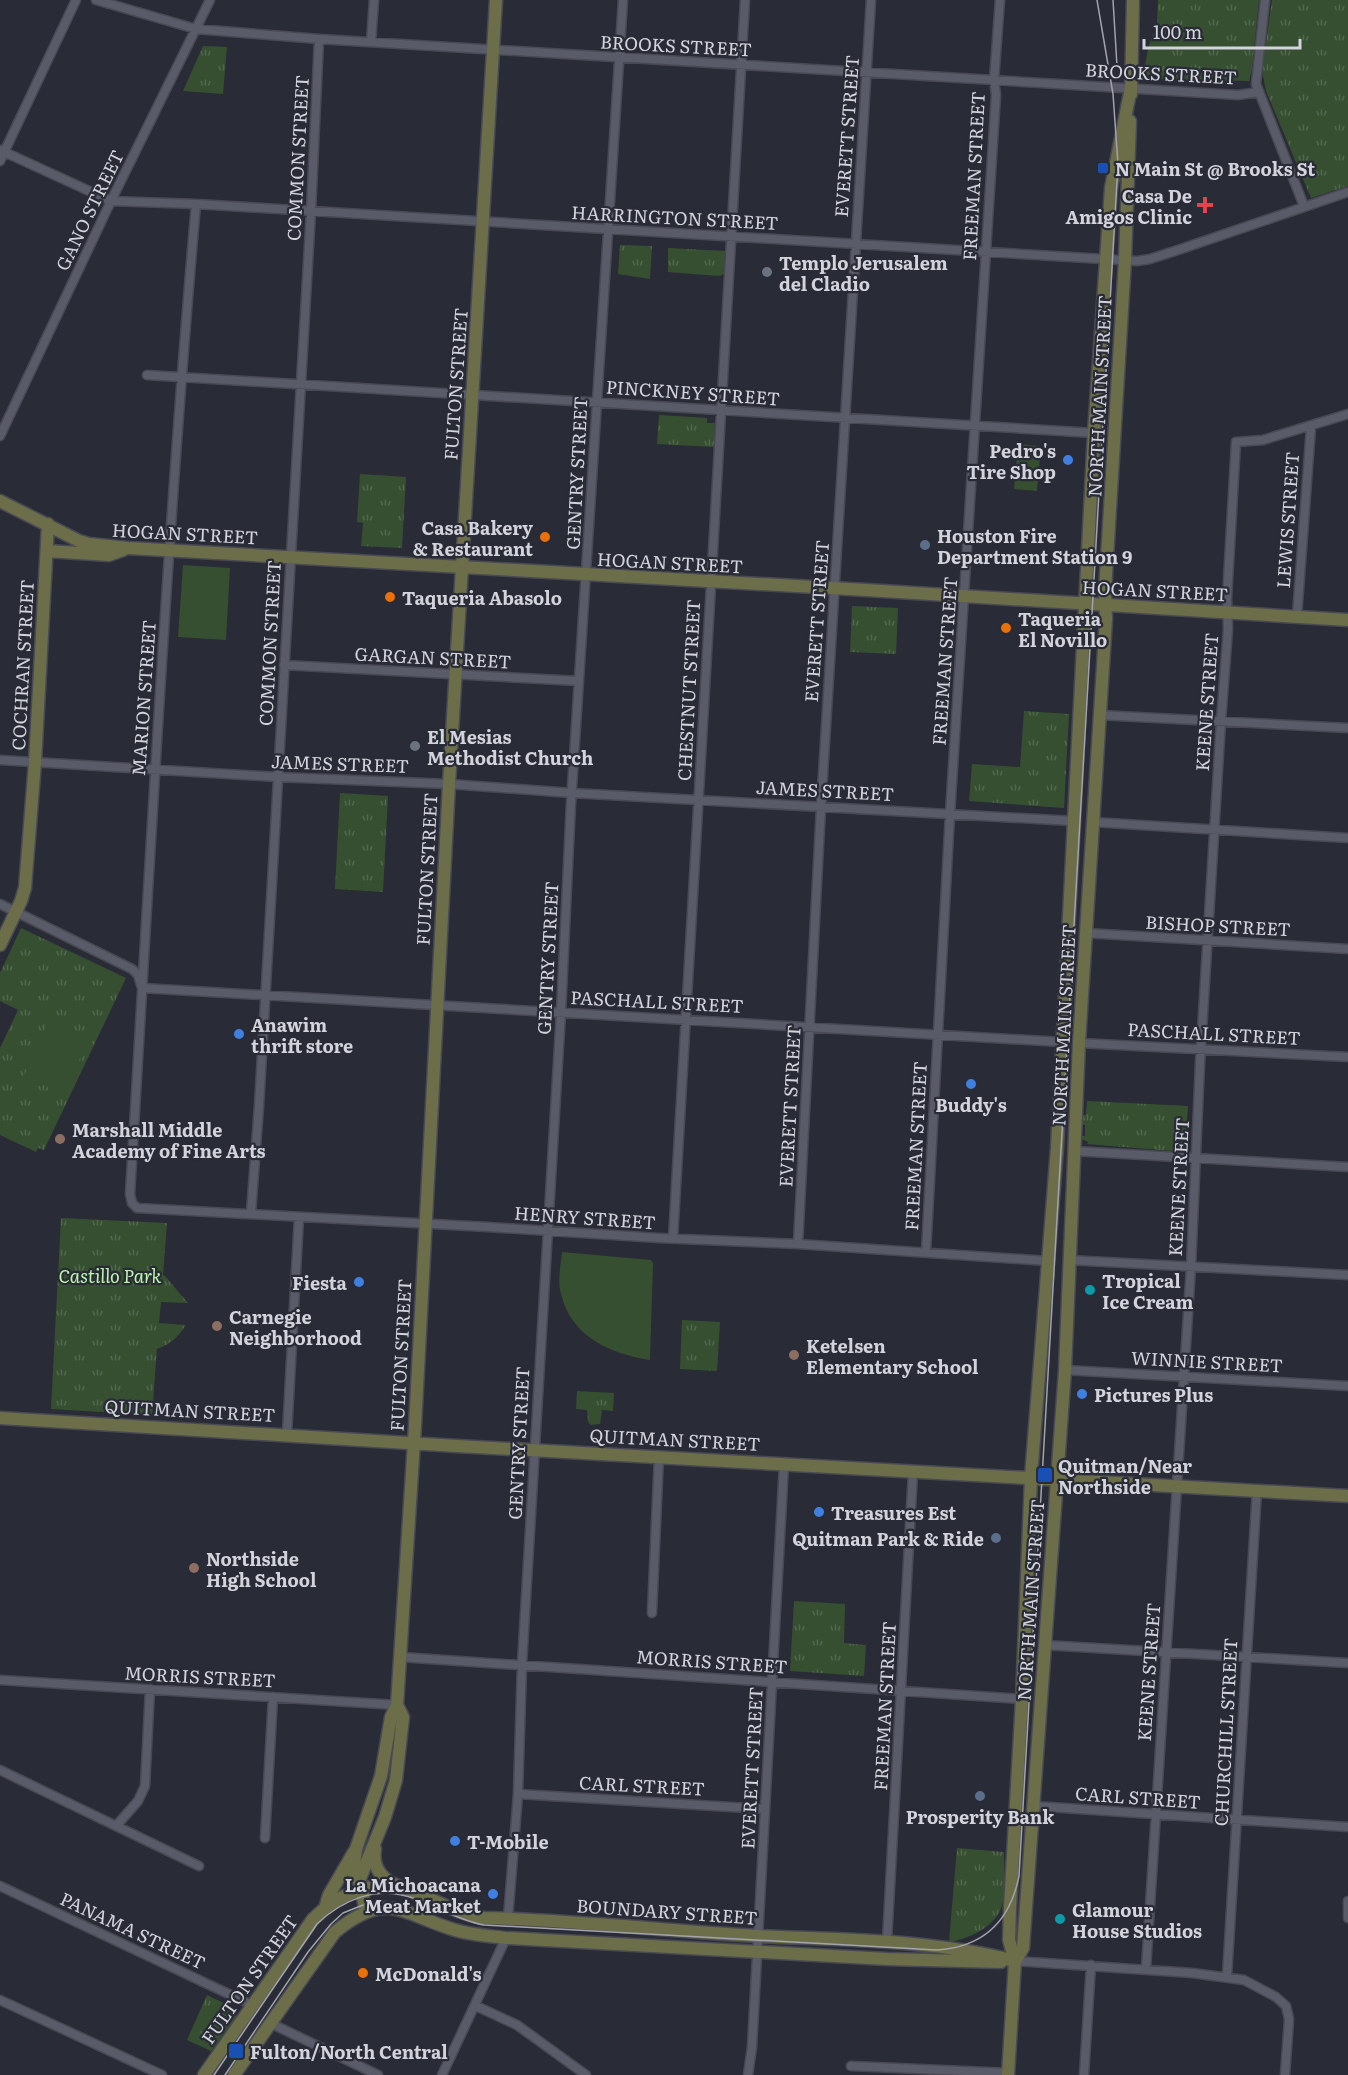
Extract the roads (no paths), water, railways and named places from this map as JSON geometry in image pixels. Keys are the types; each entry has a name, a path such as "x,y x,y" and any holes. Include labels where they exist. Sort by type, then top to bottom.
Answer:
{"main road":[{"name":"FULTON STREET","path":"366,1911 353,1872 356,1849 381,1776 392,1717 397,1705 496,0"},
{"name":"NORTH MAIN STREET","path":"1015,1961 1023,1948 1065,1370 1079,1043 1107,605 1108,548 1125,260 1133,0"},
{"name":"NORTH MAIN STREET","path":"1009,2074 1015,1961 1009,1940 1010,1907 1022,1699 1031,1477 1062,1042 1094,433 1111,188 1131,88"},
{"name":"HOGAN STREET","path":"0,501 84,543 128,548 1348,620"},
{"name":"COCHRAN STREET","path":"0,945 25,888 48,525"},
{"path":"47,551 109,555 128,548"},
{"name":"QUITMAN STREET","path":"0,1418 1348,1496"},
{"name":"FULTON STREET","path":"359,1885 396,1780 403,1717 397,1705"},
{"path":"381,1776 396,1780"},
{"path":"377,1837 375,1866 385,1879 402,1887"},
{"path":"326,1906 329,1895 356,1849"},
{"name":"BOUNDARY STREET","path":"326,1906 359,1885 402,1887 472,1916 758,1936 887,1941 987,1954 1015,1961"},
{"name":"FULTON STREET","path":"204,2075 298,1938 326,1906"},
{"name":"BOUNDARY STREET","path":"366,1911 386,1908 406,1910 455,1930 506,1938 886,1959 1015,1961"},
{"path":"234,2075 335,1932 366,1911"}],"street":[{"path":"1,154 76,0"},
{"name":"BROOKS STREET","path":"96,0 196,29 319,39 1238,95 1259,92"},
{"name":"GANO STREET","path":"0,435 210,0"},
{"path":"371,42 374,0"},
{"name":"GENTRY STREET","path":"508,1918 518,1794 522,1664 572,793 623,0"},
{"name":"CHESTNUT STREET","path":"673,1239 745,0"},
{"name":"EVERETT STREET","path":"798,1245 821,807 871,0"},
{"name":"FREEMAN STREET","path":"926,1252 950,814 976,426 1000,0"},
{"path":"1265,0 1256,84 1304,206"},
{"name":"COMMON STREET","path":"251,1214 266,995 319,39"},
{"name":"HARRINGTON STREET","path":"1,154 111,201 196,204 1125,260 1150,259 1348,192"},
{"name":"MARION STREET","path":"130,1194 168,551 196,204"},
{"name":"PINCKNEY STREET","path":"147,375 1094,433"},
{"path":"1311,427 1348,414"},
{"name":"KEENE STREET","path":"1146,1970 1191,1267 1201,1049 1228,629 1236,442 1263,440 1311,427"},
{"name":"LEWIS STREET","path":"1297,616 1311,427"},
{"name":"GARGAN STREET","path":"284,665 579,681"},
{"path":"1099,715 1348,728"},
{"name":"JAMES STREET","path":"0,760 1073,821"},
{"path":"1092,822 1348,838"},
{"path":"0,904 132,969 138,975 142,988"},
{"name":"BISHOP STREET","path":"1086,933 1348,949"},
{"name":"PASCHALL STREET","path":"142,988 1062,1042"},
{"name":"PASCHALL STREET","path":"1079,1043 1348,1057"},
{"path":"1074,1151 1348,1167"},
{"name":"HENRY STREET","path":"130,1194 132,1203 137,1208 926,1252 1048,1261"},
{"path":"287,1434 299,1217"},
{"path":"1069,1260 1348,1275"},
{"name":"WINNIE STREET","path":"1065,1370 1348,1386"},
{"path":"652,1613 659,1456"},
{"name":"EVERETT STREET","path":"748,2075 752,2047 784,1464"},
{"name":"FREEMAN STREET","path":"887,1941 914,1472"},
{"name":"CHURCHILL STREET","path":"1227,1976 1257,1490"},
{"path":"1044,1645 1348,1663"},
{"name":"MORRIS STREET","path":"400,1657 1022,1699"},
{"name":"MORRIS STREET","path":"0,1680 397,1705"},
{"path":"116,1826 138,1801 145,1786 150,1689"},
{"path":"265,1838 273,1697"},
{"path":"0,1770 199,1866"},
{"name":"CARL STREET","path":"518,1794 765,1809"},
{"name":"CARL STREET","path":"1034,1806 1348,1827"},
{"name":"PANAMA STREET","path":"0,1886 252,2005"},
{"path":"1348,1901 1348,1918"},
{"path":"442,2075 506,1938"},
{"name":"BOUNDARY STREET","path":"1015,1961 1227,1976 1244,1980 1266,1991 1286,2006 1289,2015 1285,2075"},
{"path":"1084,2075 1091,1965"},
{"path":"0,2000 162,2075"},
{"path":"476,2006 517,2025 586,2075"},
{"path":"270,2023 378,2075"},
{"path":"851,2066 1009,2074"}],"tram line":[{"path":"214,2075 317,1924 337,1908 372,1894 397,1894 410,1897 465,1920 484,1925 937,1950 968,1944 992,1929 1009,1906 1015,1892 1019,1876 1118,164 1113,94 1097,0"},
{"path":"1113,0 1117,66"},
{"path":"225,2075 308,1952 343,1913 363,1905"}],"place":[{"name":"N Main St @ Brooks St","path":"1103,168"},
{"name":"Casa De Amigos Clinic","path":"1205,205"},
{"name":"Templo Jerusalem del Cladio","path":"767,272"},
{"name":"Pedro's Tire Shop","path":"1068,460"},
{"name":"Casa Bakery & Restaurant","path":"545,537"},
{"name":"Houston Fire Department Station 9","path":"925,545"},
{"name":"Taqueria Abasolo","path":"390,597"},
{"name":"Taqueria El Novillo","path":"1006,628"},
{"name":"El Mesias Methodist Church","path":"415,746"},
{"name":"Anawim thrift store","path":"239,1034"},
{"name":"Buddy's","path":"971,1084"},
{"name":"Marshall Middle Academy of Fine Arts","path":"60,1139"},
{"name":"Fiesta","path":"359,1282"},
{"name":"Tropical Ice Cream","path":"1090,1290"},
{"name":"Carnegie Neighborhood","path":"217,1326"},
{"name":"Ketelsen Elementary School","path":"794,1355"},
{"name":"Pictures Plus","path":"1082,1394"},
{"name":"Quitman/Near Northside","path":"1045,1475"},
{"name":"Treasures Est","path":"819,1512"},
{"name":"Quitman Park & Ride","path":"996,1538"},
{"name":"Northside High School","path":"194,1568"},
{"name":"Prosperity Bank","path":"980,1796"},
{"name":"T-Mobile","path":"455,1841"},
{"name":"La Michoacana Meat Market","path":"493,1894"},
{"name":"Glamour House Studios","path":"1060,1919"},
{"name":"McDonald's","path":"363,1973"},
{"name":"Fulton/North Central","path":"236,2051"}],"park label":[{"name":"Castillo Park","path":"110,1275"}]}
